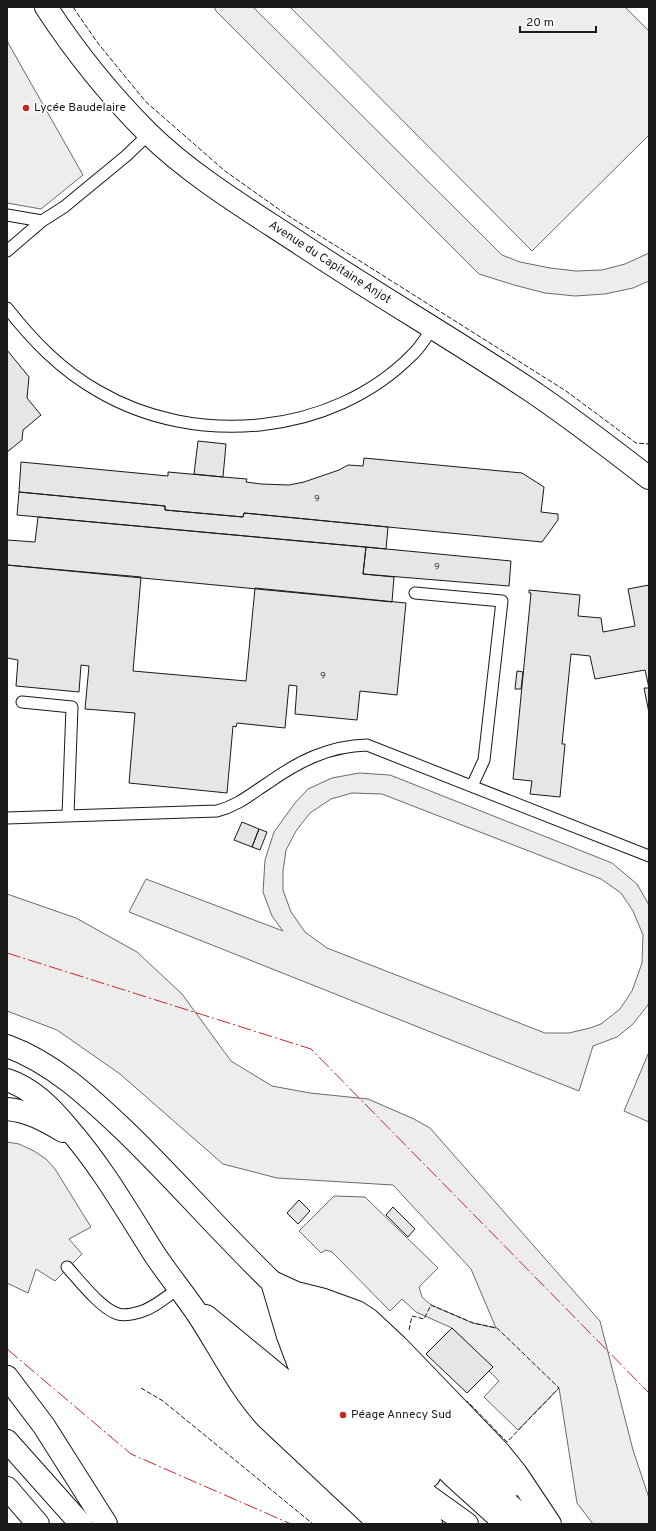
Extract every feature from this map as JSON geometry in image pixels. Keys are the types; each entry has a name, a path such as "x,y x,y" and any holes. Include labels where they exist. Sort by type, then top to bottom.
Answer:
{"main road":[{"name":"Avenue du Capitaine Anjot","path":"46,7 72,46 92,72 149,134 181,161 215,187 348,276 527,388 570,417 648,475"},
{"path":"7,1046 44,1064 78,1088 98,1105 147,1152 272,1282 452,1475 506,1524"},
{"path":"7,1080 26,1089 50,1107 88,1151 110,1182 156,1256 189,1302 253,1402 266,1417 380,1524"},
{"path":"7,1109 25,1112 53,1125 88,1151"},
{"path":"287,1298 324,1300 357,1312 368,1319 397,1346 499,1452 516,1473 549,1524"},
{"path":"287,1298 288,1336 300,1368 307,1379 428,1496 467,1524"},
{"path":"287,1298 389,1388 529,1524"},
{"path":"189,1302 234,1355 387,1508 406,1524"},
{"path":"189,1302 280,1377 431,1524"},
{"path":"288,1336 442,1489 484,1524"},
{"path":"7,1377 48,1432 106,1524"},
{"path":"7,1441 80,1524"},
{"path":"7,1488 38,1524"}],"lane":[{"path":"7,251 42,221 64,207 126,156 149,134"},
{"path":"7,215 42,221"},
{"path":"7,308 27,333 49,355 72,375 98,392 125,405 154,416 184,423 214,426 244,426 273,423 301,417 355,397 380,382 403,364 414,354 432,328"},
{"path":"415,593 502,601 484,760 472,786"},
{"path":"22,702 72,707 68,815"},
{"path":"7,818 217,811 229,808 243,801 268,782 309,758 339,749 367,745 649,856"},
{"path":"67,1267 94,1297 110,1310 119,1315 129,1315 140,1312 152,1306 189,1302"}],"shaded area":[{"path":"214,7 253,7 502,255 520,262 576,271 602,270 625,264 649,253 649,281 633,288 605,294 575,296 545,293 479,274 216,11"},
{"path":"290,7 625,7 649,31 649,135 532,251"},
{"name":"Lycée Baudelaire","path":"7,41 83,175 41,209 7,203"},
{"path":"359,773 390,775 612,863 637,884 649,905 649,1002 633,1024 617,1037 593,1046 579,1091 129,912 146,879 283,931 272,916 263,892 265,860 274,832 295,803 308,789 332,778","holes":["352,793 382,794 601,879 621,893 633,911 643,935 642,963 632,991 620,1009 601,1024 590,1028 569,1033 545,1033 327,948 305,932 291,912 283,890 283,871 286,850 296,831 310,813 331,799"]},
{"path":"7,894 76,918 137,952 182,994 231,1061 272,1086 310,1093 368,1099 414,1119 430,1128 600,1321 633,1450 649,1498 649,1524 593,1524 577,1503 559,1388 518,1430 484,1397 499,1381 489,1371 492,1367 452,1328 416,1312 402,1299 390,1311 332,1252 326,1250 321,1253 299,1231 334,1196 365,1197 438,1268 419,1287 422,1297 431,1305 473,1323 496,1328 471,1269 393,1185 277,1178 223,1164 120,1074 57,1030 7,1011"},
{"path":"649,1052 649,1122 624,1111"},
{"path":"7,1142 19,1144 46,1159 55,1169 91,1227 69,1239 82,1254 55,1281 36,1269 28,1293 7,1283"}],"building":[{"path":"7,350 29,377 27,398 41,415 23,430 22,440 7,452"},
{"path":"198,441 226,444 223,477 194,474"},
{"path":"364,458 522,473 544,487 541,512 558,514 558,520 542,542 244,513 243,517 165,510 165,506 19,492 21,462 168,476 168,472 247,479 246,482 261,484 289,485 304,482 339,470 348,465 363,466"},
{"path":"19,492 165,506 165,510 243,517 244,513 388,527 386,549 17,515"},
{"path":"38,517 366,547 363,574 394,577 392,602 7,565 7,540 35,542"},
{"path":"366,547 511,561 509,586 363,574"},
{"path":"7,565 141,577 133,671 246,681 255,588 406,603 397,695 360,691 357,720 295,714 297,686 289,685 285,728 237,723 236,727 233,726 227,793 129,783 135,713 85,709 89,666 81,665 79,692 16,686 18,660 7,658"},
{"path":"649,585 649,688 645,670 595,679 590,656 571,654 562,744 565,744 560,797 530,794 532,781 513,779 531,593 529,593 529,590 580,595 578,616 601,618 603,632 635,626 628,589"},
{"path":"517,671 523,672 521,689 515,689"},
{"path":"644,688 649,688 649,713"},
{"path":"242,822 259,829 252,847 234,840"},
{"path":"259,829 267,832 260,850 252,847"},
{"path":"299,1200 310,1211 298,1224 287,1213"},
{"path":"393,1207 415,1229 408,1237 386,1215"},
{"path":"452,1328 493,1367 467,1393 426,1354"}],"fence":[{"path":"73,7 97,42 146,102 225,171 287,215 566,391 636,443 649,444"},
{"path":"409,1330 412,1316 424,1319 431,1305 473,1323 497,1328 559,1388 507,1442 467,1401"},
{"path":"141,1388 163,1401 313,1524"}],"power":[{"path":"7,953 311,1049 649,1393"},
{"path":"7,1349 131,1454 291,1524"}],"place":[{"name":"Lycée Baudelaire","path":"26,108"},
{"name":"Péage Annecy Sud","path":"343,1415"}]}
